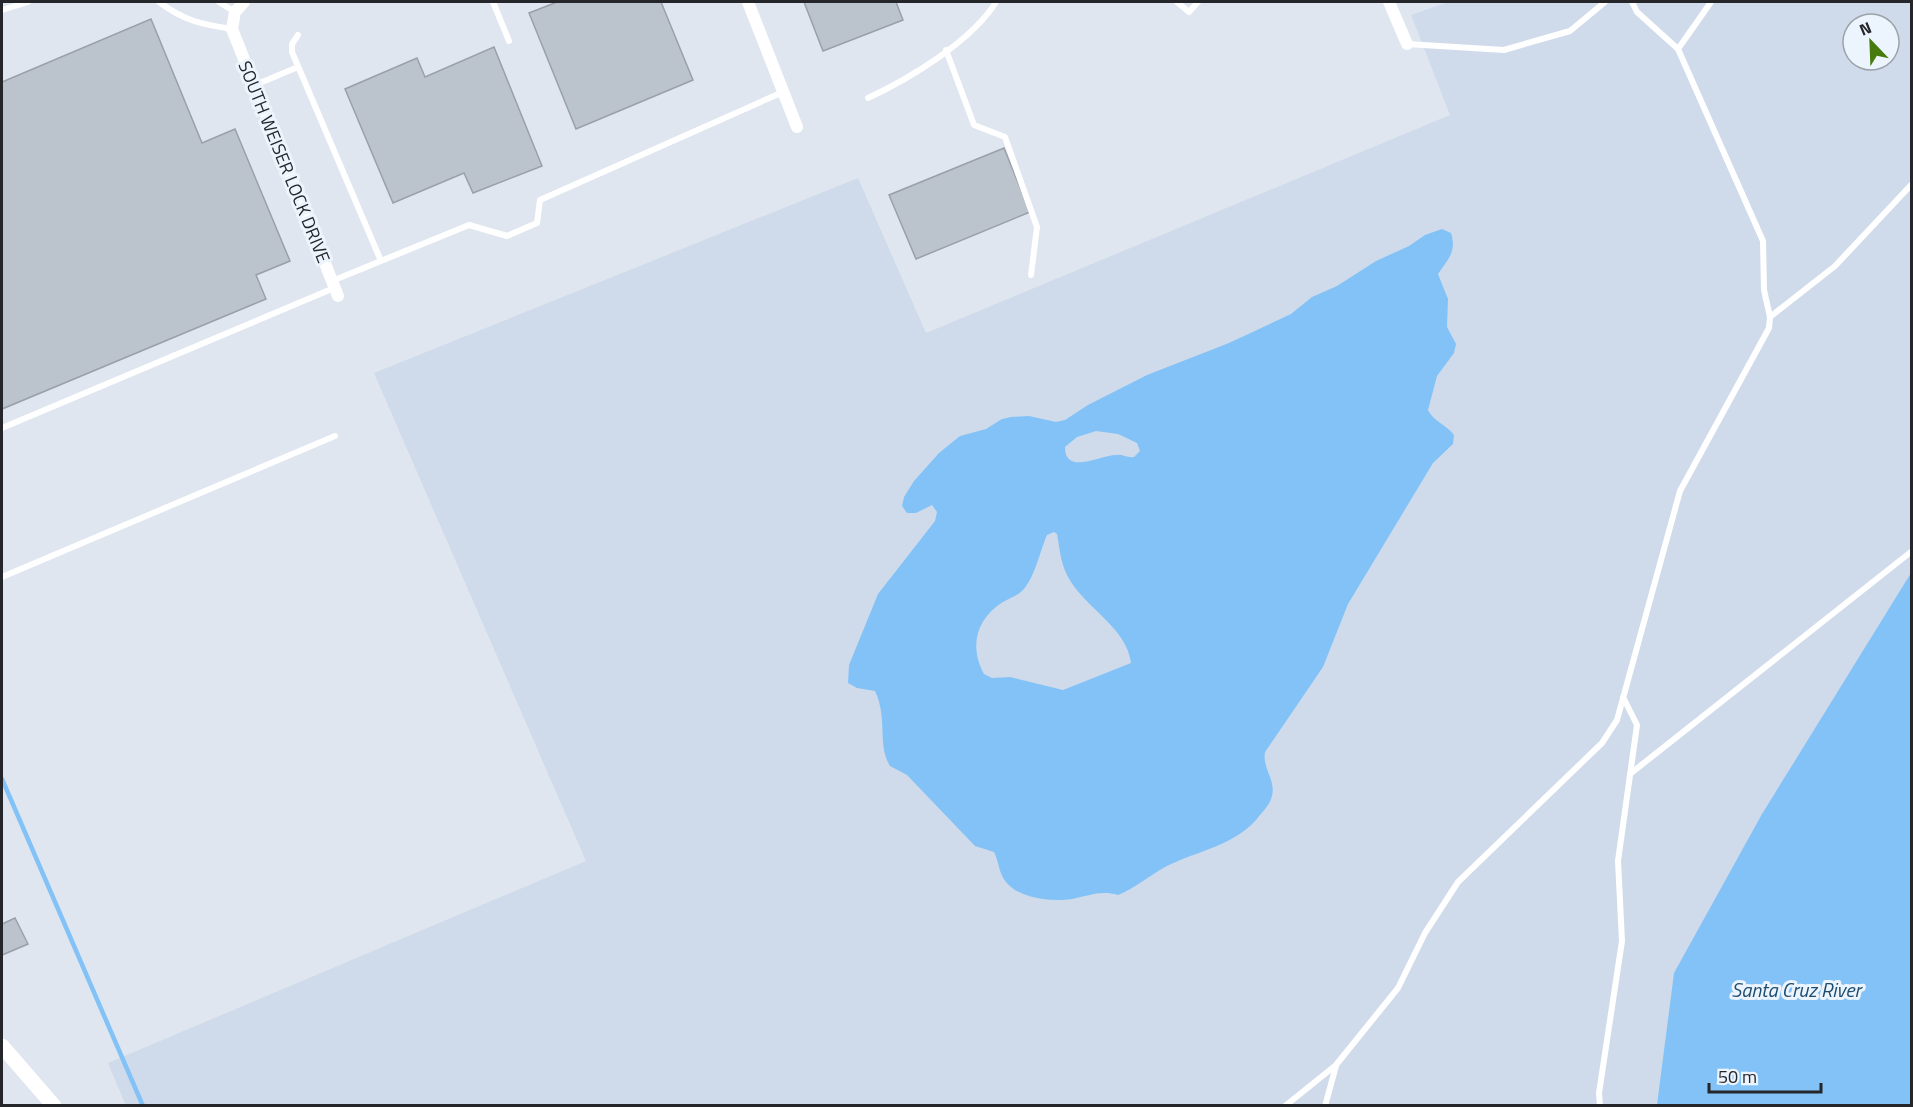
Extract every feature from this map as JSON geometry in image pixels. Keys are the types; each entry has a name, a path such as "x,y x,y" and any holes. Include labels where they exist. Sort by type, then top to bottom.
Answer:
{"street":[{"path":"232,29 236,12 244,2"},
{"path":"748,2 797,127"},
{"path":"1389,2 1407,44"},
{"name":"SOUTH WEISER LOCK DRIVE","path":"232,29 334,288"},
{"path":"2,1046 54,1106"}],"lane":[{"path":"2,10 28,2"},
{"path":"159,2 181,18 198,24 232,29"},
{"path":"219,2 236,12"},
{"path":"493,2 509,41"},
{"path":"868,98 946,50 987,16 996,2"},
{"path":"1177,2 1189,12 1198,2"},
{"path":"1407,44 1504,50 1570,30 1605,2"},
{"path":"1285,1106 1336,1065 1398,988 1425,933 1458,882 1602,743 1617,720 1680,491 1769,328 1770,316 1764,290 1763,241 1678,49 1636,12 1632,2"},
{"path":"1678,49 1711,2"},
{"path":"298,36 292,44 298,67 381,261"},
{"path":"946,50 974,125 1005,137 1037,228 1030,275"},
{"path":"254,86 298,67"},
{"path":"2,428 334,288 381,261 469,225 507,236 537,223 540,200 783,92"},
{"path":"1770,316 1835,266 1911,184"},
{"path":"2,577 336,436"},
{"path":"1630,774 1911,550"},
{"path":"1600,1106 1599,1093 1622,941 1618,861 1637,725 1623,697"},
{"path":"1325,1106 1336,1065"}],"shaded area":[{"path":"1448,2 1911,2 1911,1105 126,1106 108,1063 586,861 374,373 858,178 926,333 1450,115 1411,15"}],"water":[{"path":"1442,229 1451,233 1453,240 1451,255 1438,274 1448,299 1447,327 1456,344 1454,353 1437,376 1428,410 1454,435 1453,444 1433,463 1348,604 1323,667 1265,752 1265,764 1273,790 1269,804 1251,825 1229,841 1165,867 1118,895 1100,893 1056,900 1028,896 1012,888 1002,875 994,852 975,846 907,775 890,766 884,749 881,711 875,691 857,688 848,683 849,665 878,594 935,521 937,512 932,505 916,513 907,513 902,506 904,497 914,481 939,453 960,436 986,429 1002,419 1011,417 1029,416 1056,422 1065,420 1088,405 1147,375 1229,343 1291,314 1312,297 1337,286 1376,261 1409,246 1425,235","holes":["1096,431 1118,434 1137,443 1140,451 1134,457 1118,455 1084,462 1071,460 1067,456 1065,447 1077,437","1054,532 1057,534 1065,571 1078,592 1115,630 1128,651 1131,663 1063,690 1010,677 992,678 984,674 979,664 976,643 981,625 994,609 1027,585 1047,535"]},
{"name":"Santa Cruz River","path":"1911,573 1911,1105 1657,1105 1674,973 1762,814"}],"building":[{"path":"557,2 661,2 693,80 576,129 529,13"},
{"path":"804,2 896,2 903,20 823,51"},
{"path":"151,19 202,143 235,129 290,261 256,275 266,299 2,409 2,82"},
{"path":"494,47 542,166 473,193 464,173 393,203 345,89 417,58 425,77"},
{"path":"1004,148 1030,212 916,259 889,195"},
{"path":"15,918 28,944 2,955 2,924"}],"waterway":[{"path":"2,779 143,1106"}]}
